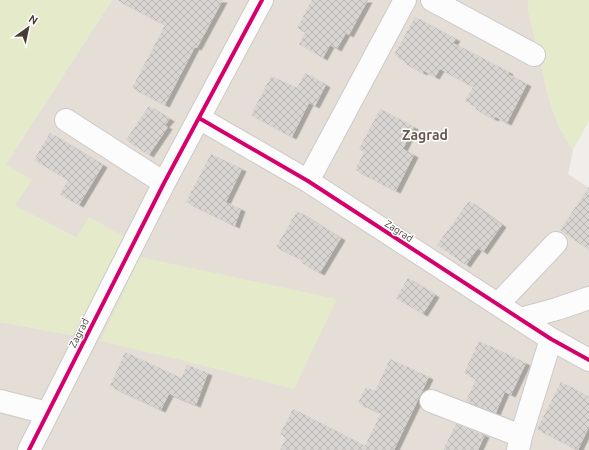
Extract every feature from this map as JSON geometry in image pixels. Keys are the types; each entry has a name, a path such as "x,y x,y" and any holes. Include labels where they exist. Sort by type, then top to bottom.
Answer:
{"street":[{"name":"Zagrad","path":"29,450 164,183 262,0"},
{"path":"308,181 404,0"},
{"path":"432,0 534,55"},
{"name":"Zagrad","path":"199,118 308,181 551,339 589,360"},
{"path":"66,120 164,183"},
{"path":"498,304 556,243"},
{"path":"520,319 557,309 589,298"},
{"path":"431,400 519,443 551,339"},
{"path":"0,401 47,413"}],"shaded area":[{"path":"112,0 529,0 528,10 550,103 560,129 573,150 568,174 589,188 589,450 0,450 0,322 77,336 77,238 15,206 6,164"}],"green space":[{"path":"0,0 112,0 6,164 32,180 15,206 76,238 89,217 127,238 77,336 0,322"},
{"path":"529,0 589,0 589,121 573,150 560,129 550,103 528,10"},
{"path":"140,257 337,299 294,389 100,341"}],"building":[{"path":"117,0 223,0 197,48 195,47 165,105 132,88 165,25"},
{"path":"312,0 368,0 349,35 346,33 337,49 330,45 323,58 299,44 305,32 297,28"},
{"path":"415,17 456,39 453,43 509,72 508,74 527,84 507,123 495,117 494,119 475,109 477,107 465,101 473,87 440,69 435,77 424,71 423,73 404,63 405,61 394,55"},
{"path":"305,73 326,85 315,106 309,103 292,137 251,115 271,76 297,88"},
{"path":"149,106 170,119 165,125 168,127 149,155 126,140"},
{"path":"380,109 414,127 403,149 414,155 396,191 355,170 364,152 359,149"},
{"path":"50,133 103,165 79,205 60,194 68,180 34,160"},
{"path":"211,154 242,169 226,202 241,209 235,226 186,202"},
{"path":"589,187 589,250 560,230"},
{"path":"469,201 502,225 483,252 478,248 466,265 437,245"},
{"path":"297,211 341,238 320,273 302,263 303,260 276,247"},
{"path":"408,278 435,295 423,314 396,298"},
{"path":"479,341 526,363 511,395 505,392 496,413 466,401 476,379 464,373"},
{"path":"125,352 181,378 187,365 208,373 196,405 169,394 161,410 110,386"},
{"path":"390,359 429,377 394,450 280,450 286,438 280,434 293,409 365,446 381,413 358,403 366,387 375,391"},
{"path":"561,382 589,397 589,427 578,450 537,429"},
{"path":"456,424 485,435 478,450 443,450"}],"cycle path":[{"path":"29,450 164,183 262,0"},
{"path":"199,118 308,181 551,339 589,360"}],"district":[{"name":"Zagrad","path":"425,135"}]}
